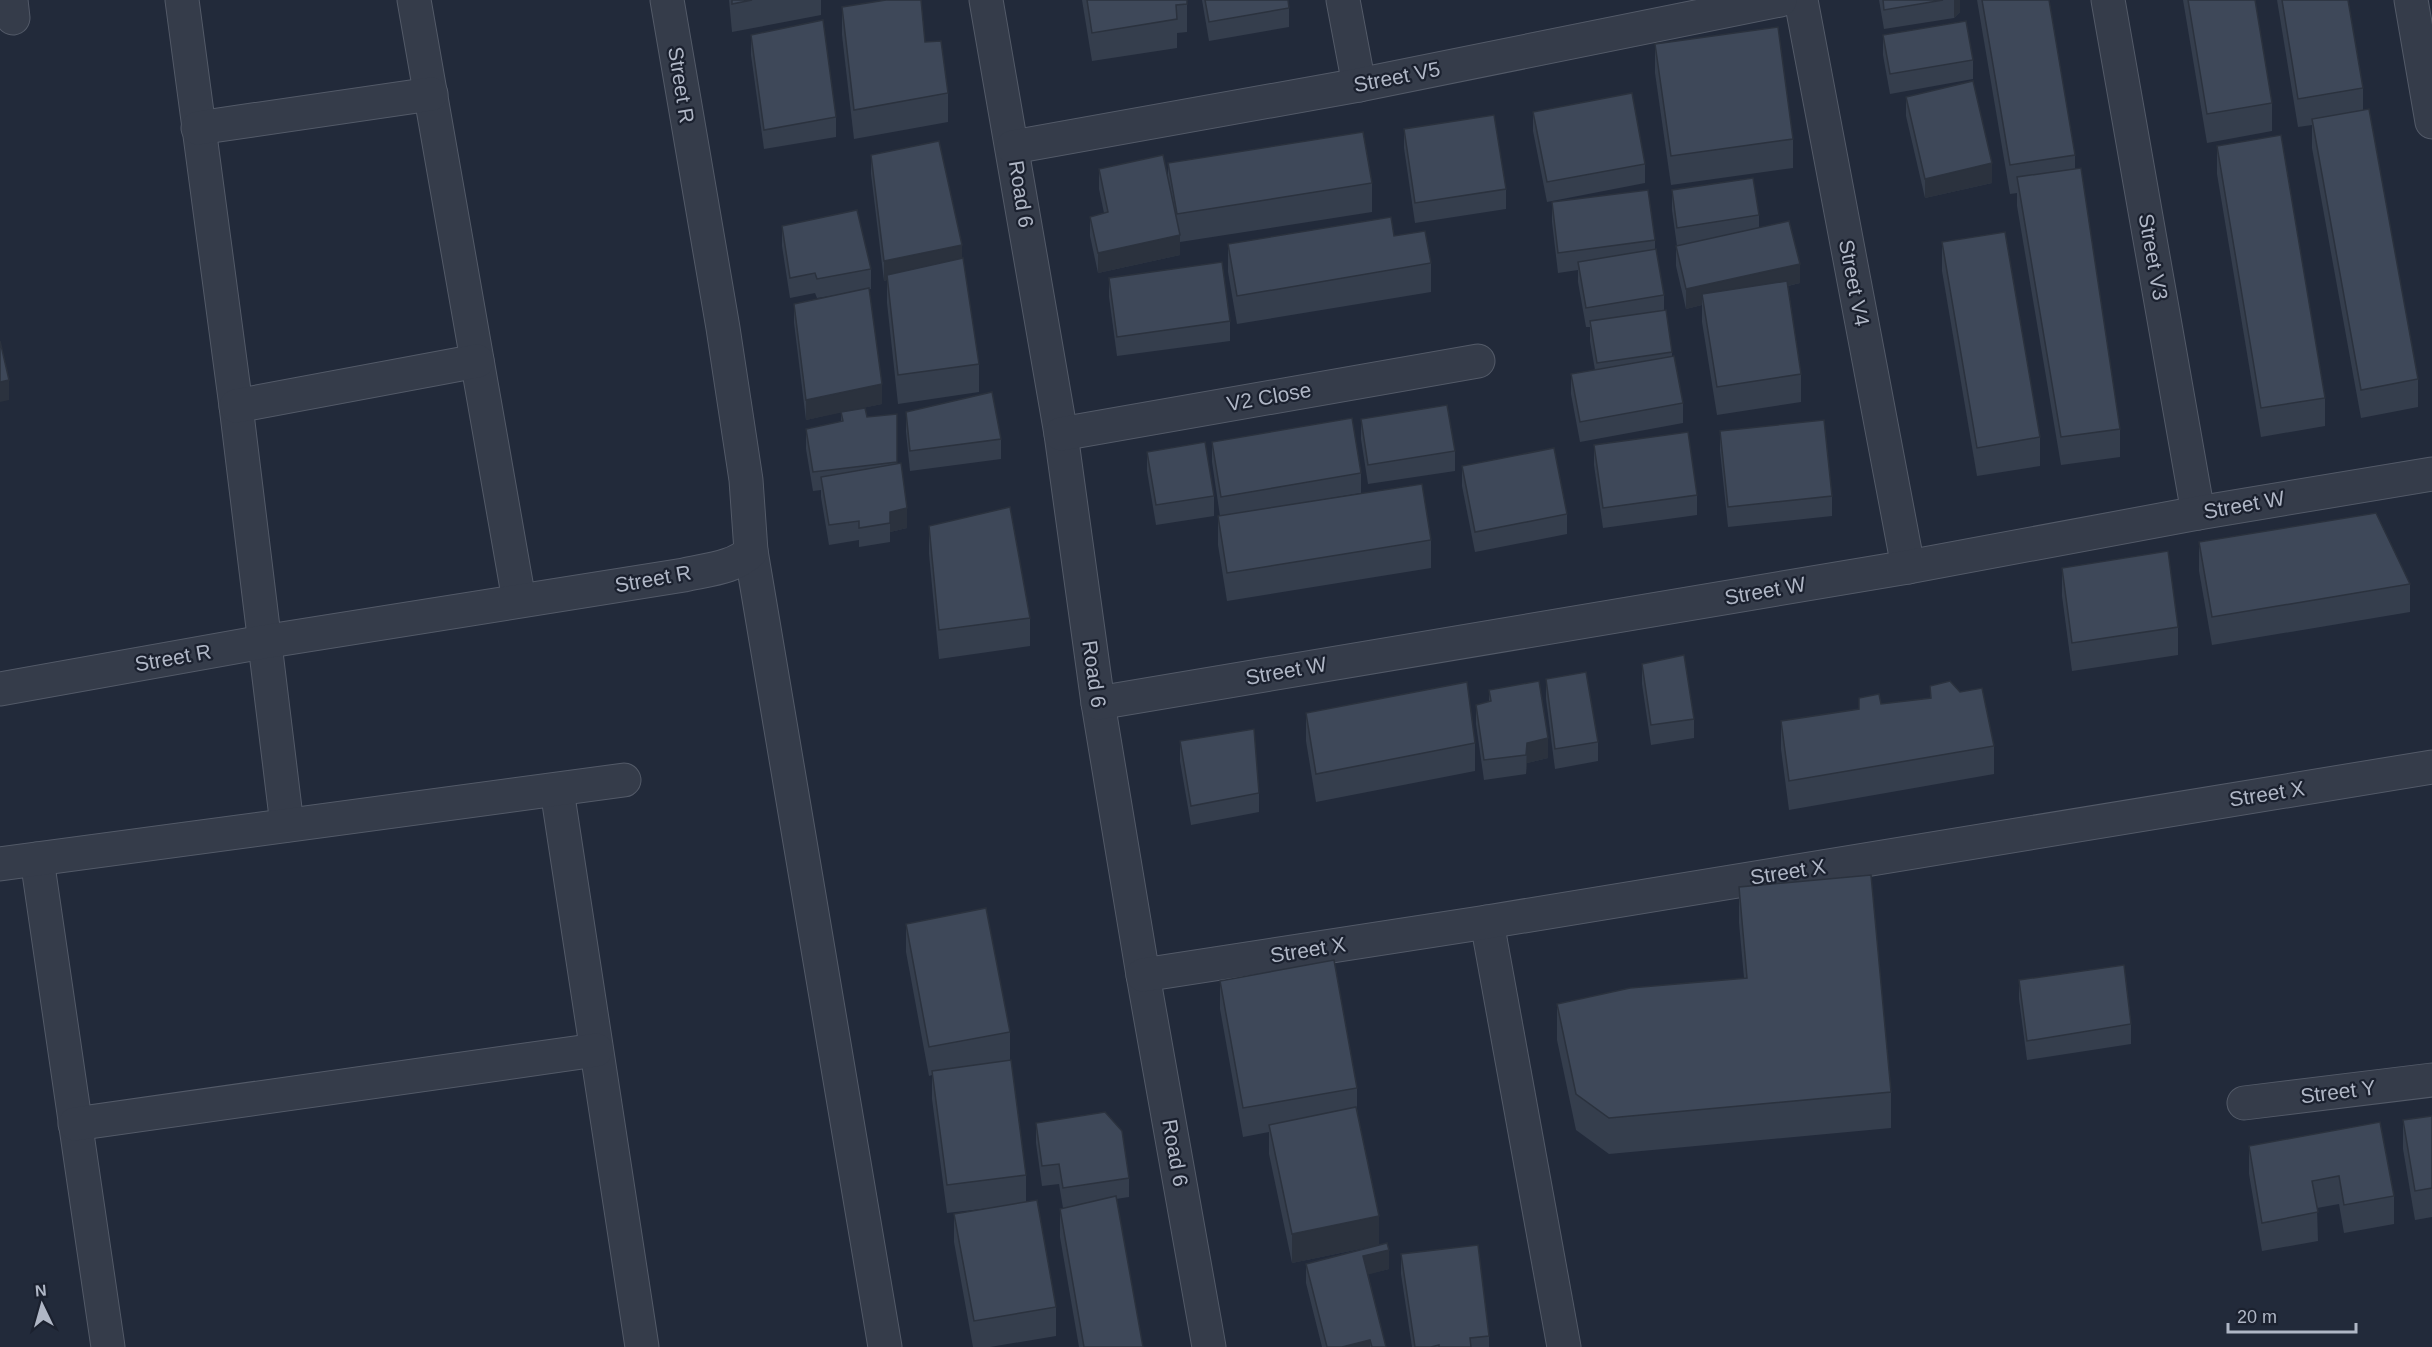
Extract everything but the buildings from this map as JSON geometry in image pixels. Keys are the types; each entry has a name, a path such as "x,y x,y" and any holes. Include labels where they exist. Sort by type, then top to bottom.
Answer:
{"street":[{"path":"182,0 236,406 287,825"},
{"path":"414,0 519,600"},
{"name":"Street R","path":"0,689 263,642 695,572 745,558 751,551 746,480 723,327 667,0"},
{"name":"Road 6","path":"987,0 1060,434 1098,703 1143,975 1209,1347"},
{"path":"1343,0 1359,85"},
{"name":"Street V5","path":"1013,147 1359,85 1780,0"},
{"name":"Street V4","path":"1800,0 1908,567"},
{"name":"Street V3","path":"2108,0 2198,513"},
{"path":"2411,0 2432,122"},
{"path":"198,128 431,94"},
{"path":"236,406 477,361"},
{"name":"V2 Close","path":"1060,434 1478,361"},
{"name":"Street W","path":"1098,703 1908,567 2198,513 2432,474"},
{"path":"751,551 885,1347"},
{"name":"Street X","path":"1143,975 1487,922 2432,766"},
{"path":"0,864 624,780"},
{"path":"557,790 642,1347"},
{"path":"37,859 108,1347"},
{"path":"1487,922 1564,1347"},
{"path":"75,1124 596,1050"},
{"name":"Street Y","path":"2244,1103 2432,1080"}]}
